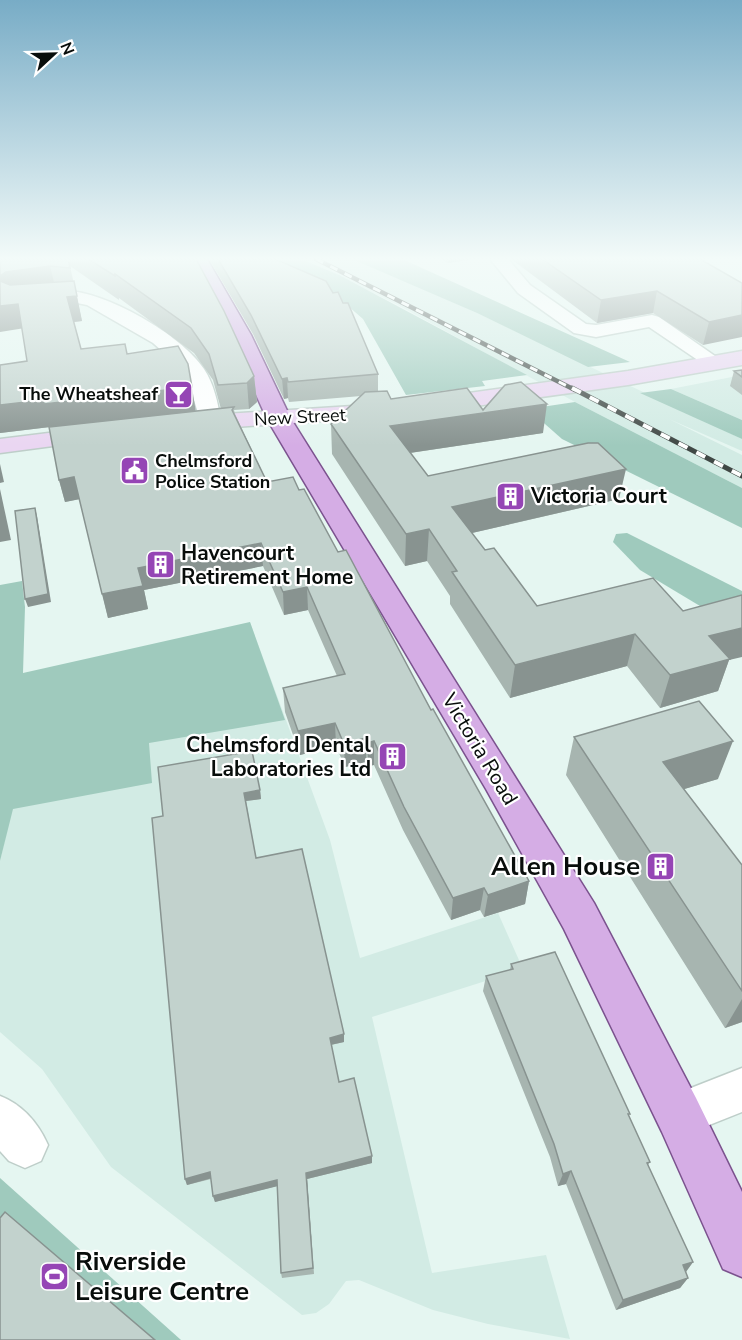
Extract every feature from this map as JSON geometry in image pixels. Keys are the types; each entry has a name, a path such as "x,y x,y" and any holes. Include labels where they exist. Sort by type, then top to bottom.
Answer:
{"main road":[{"name":"Victoria Road","path":"233,322 279,419 540,847 579,916 679,1114 742,1250"},
{"name":"New Street","path":"176,425 400,410 628,378 742,358"},
{"path":"0,446 117,432"}],"street":[{"path":"127,322 153,335 195,370 206,396 210,421"},
{"path":"570,322 581,329 596,331 649,322"},
{"path":"653,322 715,363"},
{"path":"679,1114 742,1090"}],"shaded area":[{"path":"428,322 495,322 742,439 742,451 669,419 742,455 742,488 575,402"},
{"path":"742,375 742,420 671,389"},
{"path":"250,622 330,840 360,958 498,913 523,969 372,1017 432,1273 546,1255 570,1339 488,1324 433,1310 359,1280 346,1281 329,1304 316,1313 302,1315 111,1167 42,1069 0,1032 0,861 12,809"}],"green space":[{"path":"364,322 426,322 527,375 482,381 485,386 406,395"},
{"path":"495,322 540,322 630,362 588,367"},
{"path":"671,389 742,420 742,439 640,393"},
{"path":"575,402 742,488 742,528 562,439 528,409"},
{"path":"627,533 742,591 742,614 710,612 640,570 613,542 616,534"},
{"path":"22,581 25,607 23,673 250,622 285,720 149,743 152,783 13,809 0,861 0,585"},
{"name":"Riverside Leisure Centre","path":"0,1178 181,1340 0,1340"}],"building":[{"path":"21,322 74,322 81,349 125,344 127,354 178,346 188,364 192,387 44,404 43,400 0,405 0,365 27,361"},
{"path":"182,322 229,322 254,376 247,383 218,385 209,354 191,328"},
{"path":"254,322 356,322 378,374 288,382 287,378 282,379"},
{"path":"742,370 742,377 734,371"},
{"path":"521,382 547,404 390,426 428,476 588,443 598,443 626,469 452,507 485,550 494,548 537,606 653,578 683,611 742,595 742,628 709,636 730,659 670,675 635,634 515,665 452,572 457,571 429,529 406,534 331,424 365,392 387,391 391,399 467,388 483,410 505,385"},
{"path":"234,407 232,410 267,482 293,477 299,490 304,489 338,552 346,550 431,710 433,709 529,881 488,895 484,888 453,898 404,807 374,741 368,743 366,738 344,744 335,723 298,731 283,688 345,674 307,587 283,592 261,543 138,568 143,586 102,594 74,477 59,480 49,427"},
{"path":"35,508 48,594 25,599 15,511"},
{"path":"699,701 733,741 663,762 742,865 742,991 574,737"},
{"path":"252,751 260,790 244,793 256,858 302,849 344,1034 330,1038 339,1082 354,1078 372,1156 306,1173 313,1268 281,1273 277,1180 213,1196 210,1172 185,1179 152,818 163,816 158,767"},
{"path":"555,952 630,1114 628,1114 650,1162 647,1163 693,1262 683,1265 688,1278 623,1300 571,1171 563,1174 554,1144 486,976 513,969 511,964"},
{"name":"Riverside Leisure Centre","path":"5,1212 155,1340 0,1340 0,1218"}],"railway":[{"path":"440,322 575,390"},
{"path":"572,388 742,476"}],"place":[{"name":"The Wheatsheaf","path":"179,394"},
{"name":"Chelmsford Police Station","path":"134,471"},
{"name":"Victoria Court","path":"510,496"},
{"name":"Havencourt Retirement Home","path":"160,565"},
{"name":"Chelmsford Dental Laboratories Ltd","path":"392,757"},
{"name":"Allen House","path":"661,866"},
{"name":"Riverside Leisure Centre","path":"54,1276"}]}
